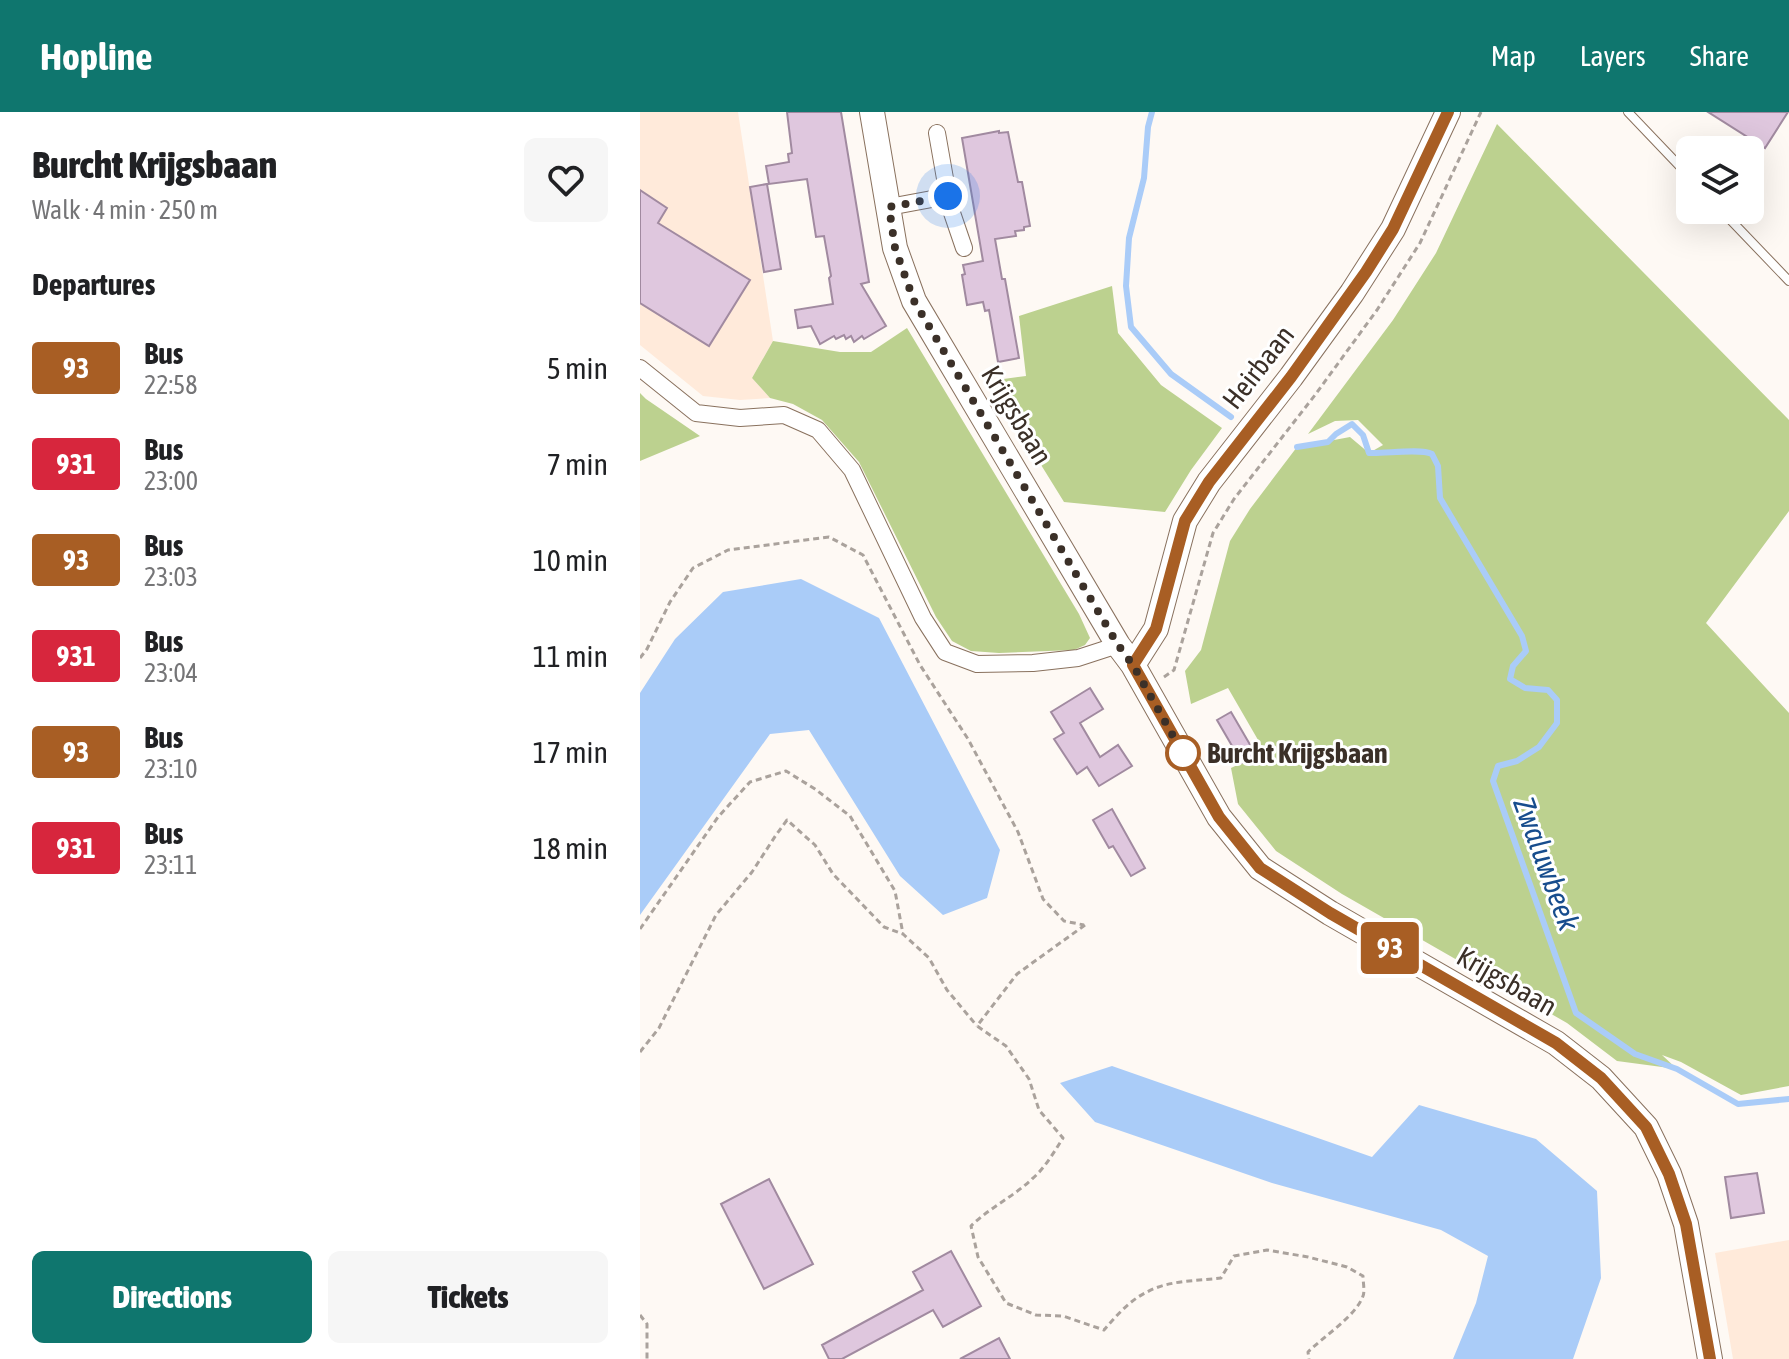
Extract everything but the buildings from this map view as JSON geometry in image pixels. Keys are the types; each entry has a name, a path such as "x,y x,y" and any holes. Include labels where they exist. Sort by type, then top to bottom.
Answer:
{"main road":[{"name":"Krijgsbaan","path":"872,112 895,248 914,301 1118,645 1133,665 1219,817 1260,868 1330,913 1556,1043 1601,1078 1646,1127 1669,1174 1686,1224 1710,1359"},
{"name":"Heirbaan","path":"1133,665 1156,629 1185,521 1209,482 1291,377 1377,255 1393,229 1448,112"}],"street":[{"path":"937,133 948,196 964,248"},
{"path":"889,207 948,196"},
{"path":"640,368 696,413 740,418 784,415 818,430 852,470 923,618 945,652 977,664 1033,663 1078,658 1118,645"}],"lane":[{"path":"1628,112 1676,162"},
{"path":"1734,224 1789,281"}],"path":[{"path":"1147,689 1174,670 1213,533 1234,499 1377,310 1420,243 1481,112"},
{"path":"640,658 670,602 693,568 728,550 829,537 863,555 920,665 968,739 1018,832 1043,899 1064,921 1085,925 1017,974 977,1026"},
{"path":"640,929 718,817 750,782 786,771 850,816 895,891 903,934"},
{"path":"640,1052 659,1028 716,915 752,872 787,820 815,845 833,874 884,927 903,934 929,958 947,990 977,1026 1006,1046 1029,1079 1039,1110 1063,1138 1033,1179 984,1213 971,1226 978,1257 1006,1303 1036,1315 1063,1316 1104,1330 1144,1293 1162,1285 1221,1278 1234,1256 1267,1250 1308,1257 1347,1267 1363,1276 1363,1296 1348,1318 1308,1352 1309,1359"},
{"path":"640,1315 647,1324 647,1359"}],"shaded area":[{"path":"640,112 738,112 773,341 752,378 770,398 740,400 703,396 640,345"},
{"path":"1789,1240 1789,1359 1733,1359 1715,1253"}],"green space":[{"path":"1497,124 1789,420 1789,511 1706,623 1789,713 1789,1086 1741,1095 1662,1055 1677,1069 1617,1061 1567,1023 1342,894 1276,851 1238,804 1231,768 1265,752 1228,688 1191,704 1185,671 1201,650 1230,541 1250,509 1297,447 1350,437 1369,453 1383,445 1358,420 1335,421 1308,434 1393,320 1436,253"},
{"path":"1112,286 1118,333 1161,385 1222,428 1165,512 1064,502 989,381 1026,376 1019,316"},
{"path":"907,328 1079,614 1090,638 1085,645 1074,650 999,653 971,651 952,641 936,617 859,462 822,420 793,404 770,398 752,378 773,341 840,352 871,352"},
{"path":"640,393 646,399 700,436 640,461"}],"water":[{"path":"801,579 879,618 1000,850 987,898 943,915 900,876 809,730 770,734 640,915 640,693 675,639 723,592"},
{"path":"1112,1066 1372,1157 1419,1105 1536,1139 1597,1191 1601,1278 1573,1359 1453,1359 1476,1303 1488,1256 1441,1230 1272,1183 1095,1122 1060,1083"}],"waterway":[{"name":"Zwaluwbeek","path":"1152,112 1144,178 1129,238 1126,286 1131,327 1171,374 1231,417"},
{"name":"Zwaluwbeek","path":"1297,447 1328,442 1352,424 1363,435 1369,453 1411,451 1432,454 1438,466 1440,498 1522,636 1526,651 1513,666 1510,679 1525,688 1548,690 1557,700 1557,723 1539,747 1517,761 1498,766 1493,781 1576,1013 1635,1054 1677,1069 1738,1104 1789,1099"}],"bus line":[{"name":"93","path":"1448,112 1393,229 1366,272 1291,377 1209,482 1185,521 1156,629 1133,665 1219,817 1260,868 1330,913 1556,1043 1601,1078 1646,1127 1669,1174 1686,1224 1710,1359"}],"place":[{"name":"Burcht Krijgsbaan","path":"1183,753"}],"route":[{"path":"948,196 889,207 895,248 914,301 1118,645 1133,665 1190,766 1183,753"}]}
